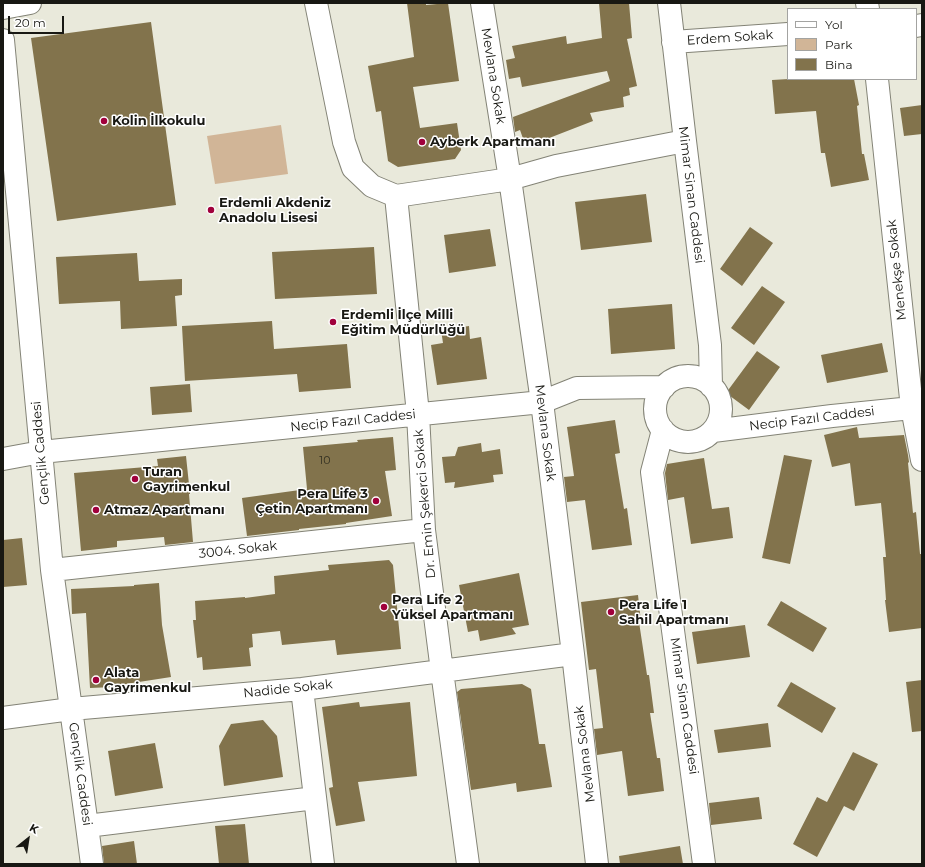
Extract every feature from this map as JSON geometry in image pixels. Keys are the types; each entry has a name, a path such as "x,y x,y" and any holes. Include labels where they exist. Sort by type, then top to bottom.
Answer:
{"street":[{"path":"3,8 30,3"},
{"path":"316,3 344,142 353,168 372,186 396,196 510,179 556,166 685,141"},
{"name":"Mevlana Sokak","path":"482,3 510,179 542,402 597,864"},
{"name":"Mimar Sinan Caddesi","path":"669,3 710,345 712,386"},
{"name":"Erdem Sokak","path":"673,42 787,34"},
{"name":"Gençlik Caddesi","path":"3,40 12,236 41,452 52,570 92,864"},
{"name":"Menekşe Sokak","path":"877,80 913,329 912,408 922,460"},
{"name":"Dr. Emin Şekerci Sokak","path":"396,196 418,414 424,530 468,864"},
{"path":"682,377 693,377 703,380 712,386 721,404 721,414 713,431 704,438 693,442 682,441 671,437 663,430 658,422 656,404 657,399 664,387 672,380 682,377"},
{"name":"Necip Fazıl Caddesi","path":"3,459 41,452 542,402 577,388 664,387"},
{"name":"Necip Fazıl Caddesi","path":"713,431 832,416 912,408"},
{"name":"Mimar Sinan Caddesi","path":"663,430 652,472 704,864"},
{"name":"3004. Sokak","path":"52,570 424,530"},
{"name":"Nadide Sokak","path":"3,718 71,709 302,688 573,654"},
{"path":"302,688 323,864"},
{"path":"88,826 315,798"}],"green space":[{"path":"281,125 288,174 215,184 207,136"}],"building":[{"path":"407,3 426,3 426,5 448,3 459,81 413,87 420,128 457,123 461,150 455,159 398,167 388,161 381,111 376,112 368,66 414,57"},
{"path":"599,3 629,3 632,38 627,39 637,86 629,88 630,95 623,97 624,107 590,113 593,121 526,147 520,130 515,132 513,117 610,81 607,71 522,87 520,77 509,79 506,60 515,58 512,46 566,36 567,44 602,38"},
{"name":"Kolin İlkokulu","path":"151,22 176,205 57,221 31,38"},
{"path":"772,80 854,80 859,105 857,106 862,154 864,154 869,180 831,187 825,153 821,153 816,111 775,114"},
{"path":"922,105 922,134 904,136 900,108"},
{"path":"646,194 652,242 581,250 575,202"},
{"path":"750,227 773,243 742,286 720,269"},
{"path":"490,229 496,266 449,273 444,235"},
{"path":"374,247 377,294 275,299 272,252"},
{"path":"137,253 139,281 182,279 182,295 175,296 177,326 121,329 120,301 59,304 56,257"},
{"path":"762,286 785,302 754,345 731,328"},
{"path":"672,304 675,349 611,354 608,309"},
{"path":"272,321 274,349 347,344 351,388 299,392 297,374 185,381 182,326"},
{"path":"469,326 470,339 481,337 487,379 437,385 431,345 443,343 441,330"},
{"path":"882,343 888,372 827,383 821,355"},
{"path":"757,351 780,367 749,410 726,393"},
{"path":"190,384 192,412 152,415 150,387"},
{"path":"615,420 620,453 615,454 624,509 627,508 632,545 592,550 585,500 567,502 564,477 574,476 567,427"},
{"path":"857,427 859,438 904,435 909,462 913,513 916,512 921,554 922,628 889,632 885,600 883,557 886,557 881,503 855,506 850,463 832,467 824,435"},
{"path":"393,437 396,470 385,471 392,516 346,524 247,536 242,498 307,489 303,447"},
{"path":"481,443 482,452 500,449 503,474 493,475 494,482 454,488 455,482 445,483 442,457 455,456 458,447"},
{"path":"784,455 812,460 790,564 762,558"},
{"path":"186,456 193,542 165,545 164,537 117,541 117,547 81,551 74,473 158,466 157,459"},
{"path":"704,458 712,509 729,507 733,538 691,544 684,497 668,500 665,473 667,464"},
{"path":"22,538 27,585 3,587 3,540"},
{"path":"389,560 393,565 401,649 337,655 335,640 282,645 280,631 252,634 253,647 249,648 251,666 203,670 202,657 197,658 193,620 196,620 195,601 245,598 275,594 274,576 329,570 328,565"},
{"path":"519,573 529,625 512,628 516,634 480,641 478,630 468,632 459,585"},
{"path":"159,583 162,625 171,677 113,687 90,688 86,613 72,614 71,589 134,586"},
{"path":"638,595 641,622 639,622 647,675 649,675 654,713 650,713 657,758 660,758 664,791 628,796 622,751 597,755 594,729 603,728 596,669 589,670 581,602"},
{"path":"781,601 827,628 813,652 767,625"},
{"path":"745,625 750,657 697,664 692,632"},
{"path":"922,680 922,731 912,732 906,682"},
{"path":"791,682 836,708 822,733 777,706"},
{"path":"522,684 531,689 539,744 545,744 552,787 517,792 516,783 471,790 457,692 461,689"},
{"path":"359,702 360,707 410,702 417,776 358,782 365,821 336,826 329,788 333,787 322,707"},
{"path":"263,720 277,736 283,777 224,786 219,746 231,724"},
{"path":"768,723 771,747 718,753 714,730"},
{"path":"155,743 163,788 115,796 108,751"},
{"path":"853,752 878,764 854,811 844,806 817,857 793,844 817,797 827,802"},
{"path":"759,797 762,819 711,825 709,803"},
{"path":"245,824 249,864 219,864 215,826"},
{"path":"134,841 137,864 104,864 102,846"},
{"path":"680,846 683,864 620,864 619,856"}],"place":[{"name":"Kolin İlkokulu","path":"104,121"},
{"name":"Ayberk Apartmanı","path":"422,142"},
{"name":"Erdemli Akdeniz Anadolu Lisesi","path":"211,210"},
{"name":"Erdemli İlçe Milli Eğitim Müdürlüğü","path":"333,322"},
{"name":"Turan Gayrimenkul","path":"135,479"},
{"name":"Pera Life 3 Çetin Apartmanı","path":"376,501"},
{"name":"Atmaz Apartmanı","path":"96,510"},
{"name":"Pera Life 2 Yüksel Apartmanı","path":"384,607"},
{"name":"Pera Life 1 Sahil Apartmanı","path":"611,612"},
{"name":"Alata Gayrimenkul","path":"96,680"}]}
